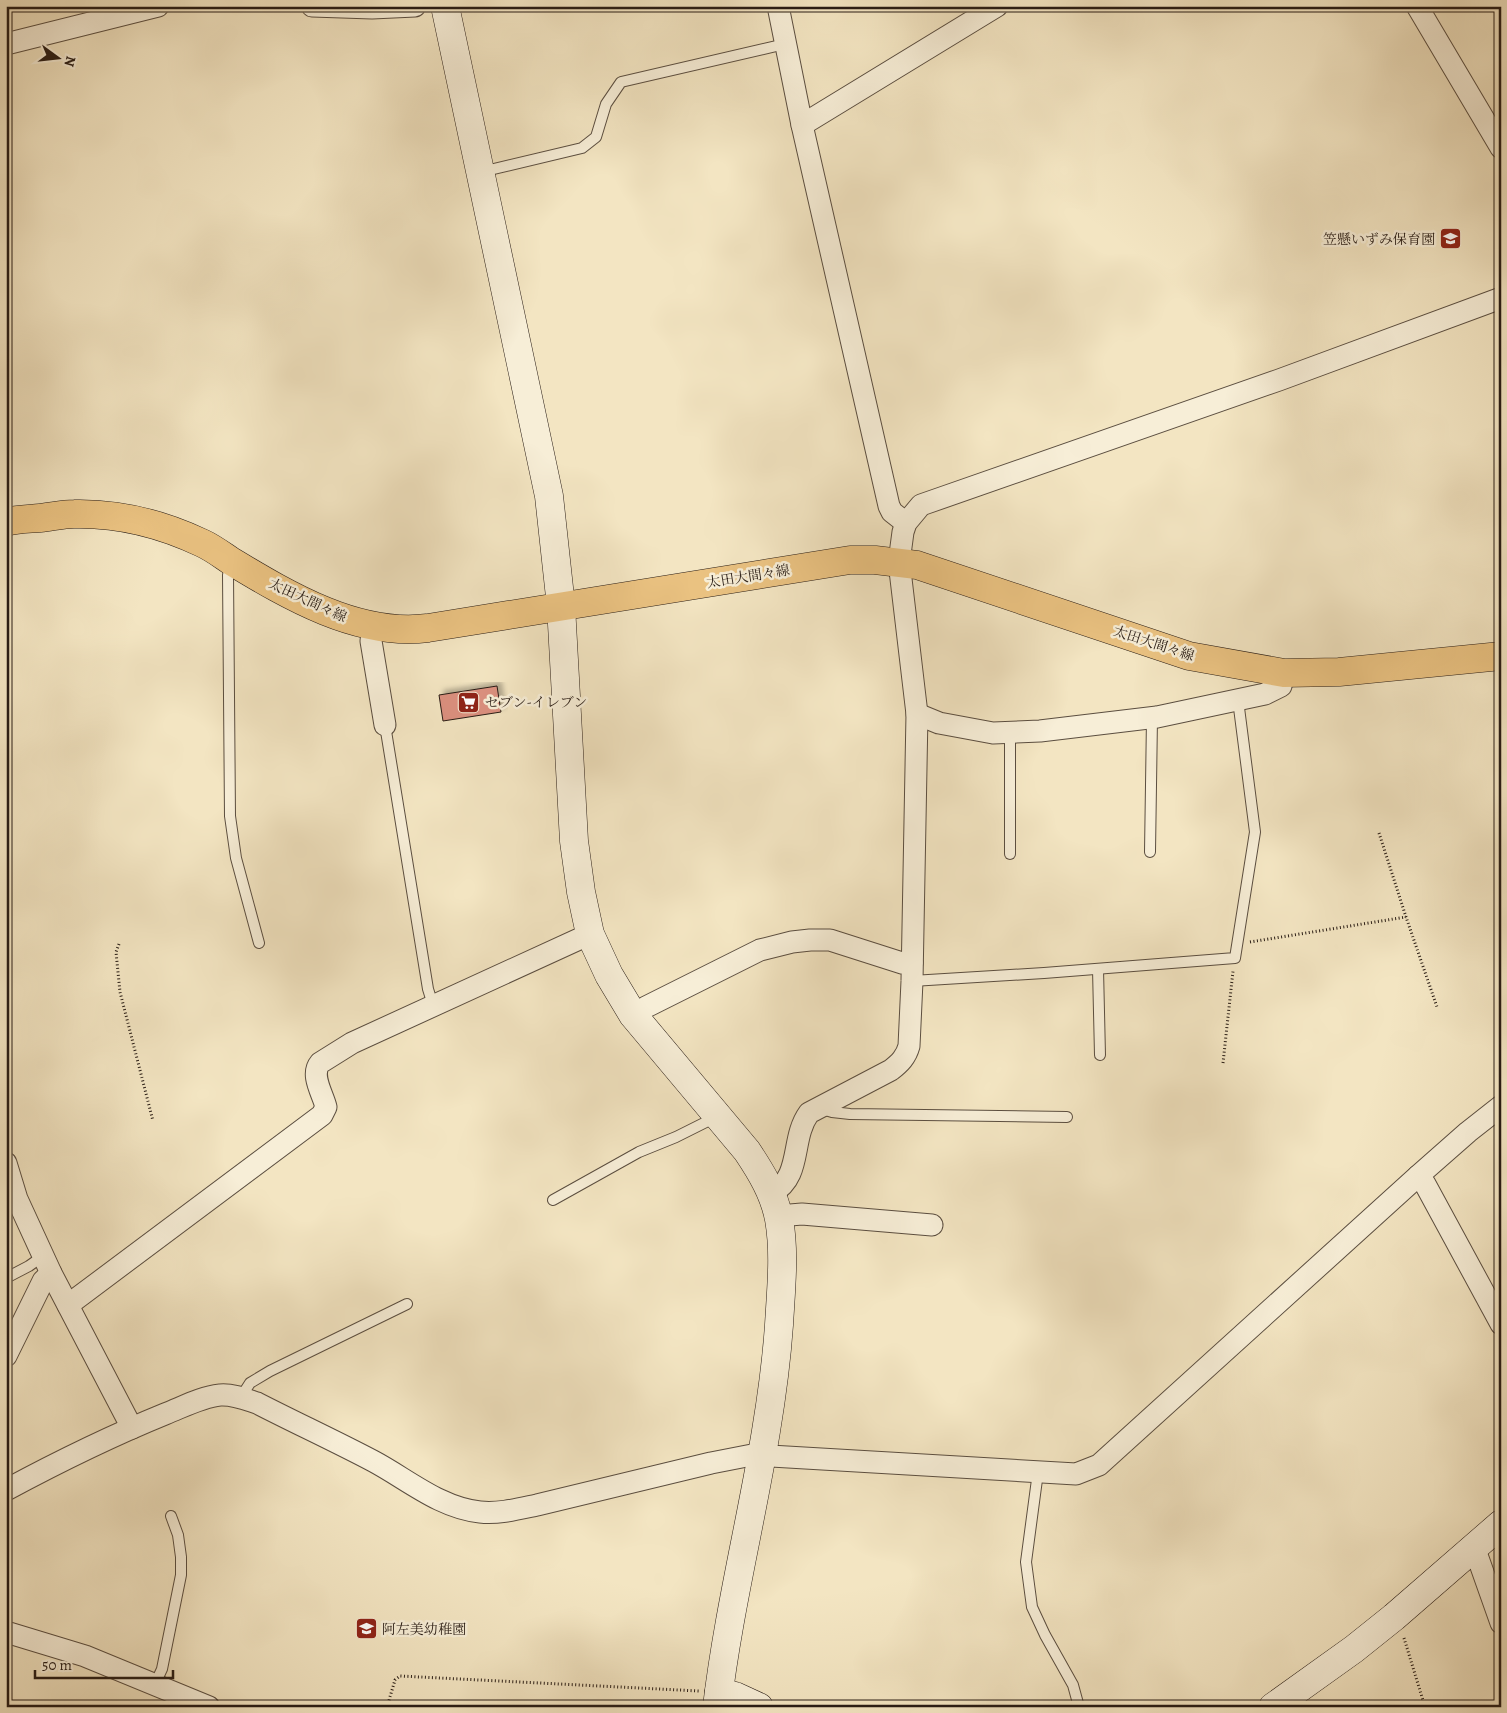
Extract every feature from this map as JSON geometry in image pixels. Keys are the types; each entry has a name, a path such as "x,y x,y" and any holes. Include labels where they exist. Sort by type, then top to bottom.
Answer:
{"main road":[{"name":"太田大間々線","path":"6,522 73,514 126,518 175,531 205,544 231,561 318,607 350,620 373,626 411,631 850,560 875,560 917,565 1189,656 1284,673 1339,672 1501,656"}],"street":[{"path":"6,44 158,6"},
{"path":"312,6 372,8 415,6"},
{"path":"445,6 549,496 561,606 575,849 581,892 590,934 609,975 633,1015 747,1151 761,1172 775,1206 782,1266 776,1355 762,1455 713,1697 735,1696 759,1707"},
{"path":"778,6 802,125 889,506 892,512 906,523"},
{"path":"802,125 997,6"},
{"path":"1417,6 1501,148"},
{"path":"775,1206 780,1188 788,1178 793,1166 798,1138 803,1121 808,1113 899,1064 906,1055 910,1035 917,714 899,562 900,544 906,523 921,505 1279,380 1501,298"},
{"path":"373,626 371,641 385,725"},
{"path":"917,714 939,723 993,733 1059,729 1152,718 1265,694 1281,686 1284,673"},
{"path":"68,1305 322,1115 326,1107 315,1073 320,1063 352,1043 590,934"},
{"path":"633,1015 760,950 792,942 830,940 902,963 912,972"},
{"path":"6,1490 132,1428 212,1396 222,1395 241,1397 257,1403 375,1462 443,1502 480,1512 508,1511 752,1455 1076,1474 1098,1465 1418,1176 1501,1106"},
{"path":"6,1163 17,1199 47,1264 132,1428"},
{"path":"1418,1176 1425,1184 1501,1324"},
{"path":"775,1206 790,1215 802,1214 932,1225"},
{"path":"6,1356 43,1281 47,1264"},
{"path":"1273,1707 1354,1649 1394,1617 1501,1524"},
{"path":"1472,1548 1478,1558 1501,1623"},
{"path":"6,1632 85,1656 208,1707"}],"lane":[{"path":"480,173 582,148 596,138 606,104 621,82 785,44"},
{"path":"231,561 228,575 230,816 236,858 259,943"},
{"path":"912,972 1098,969 1235,958 1255,832 1238,700"},
{"path":"1150,852 1152,718"},
{"path":"385,725 428,988 433,1005"},
{"path":"1010,732 1010,854"},
{"path":"1098,969 1100,1055"},
{"path":"818,1108 850,1114 1067,1117"},
{"path":"553,1200 639,1152 684,1134 718,1116"},
{"path":"6,1278 29,1266 47,1264"},
{"path":"241,1397 250,1383 270,1371 407,1304"},
{"path":"1038,1472 1026,1562 1032,1608 1073,1685 1080,1707"},
{"path":"155,1684 162,1669 181,1576 178,1535 171,1516"}],"path":[{"path":"1379,833 1437,1007"},
{"path":"1237,945 1406,917"},
{"path":"119,944 116,952 120,992 153,1121"},
{"path":"1223,1063 1235,958"},
{"path":"1394,1617 1400,1626 1425,1707"},
{"path":"387,1707 395,1680 400,1676 713,1697"}],"building":[{"path":"497,686 501,712 443,721 439,695"}],"place":[{"name":"笠懸いずみ保育園","path":"1451,239"},
{"name":"セブン-イレブン","path":"469,702"},
{"name":"阿左美幼稚園","path":"366,1629"}]}
